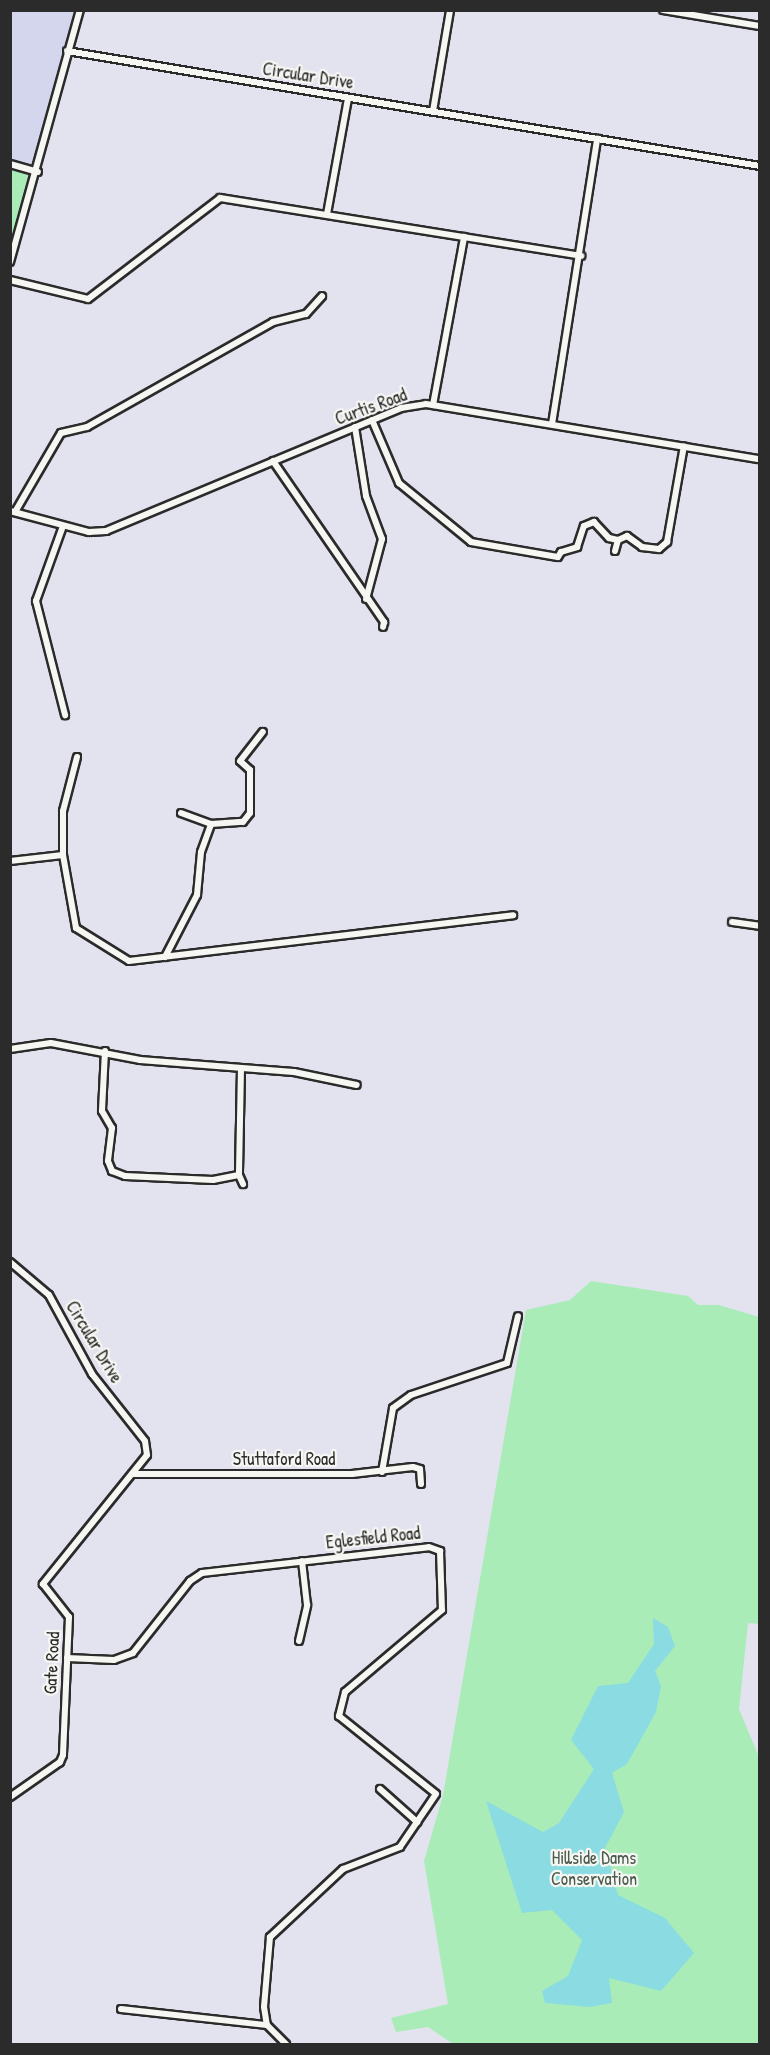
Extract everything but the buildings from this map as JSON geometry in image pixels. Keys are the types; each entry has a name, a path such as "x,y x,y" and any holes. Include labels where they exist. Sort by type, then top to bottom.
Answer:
{"street":[{"path":"10,262 38,172 67,51 80,10"},
{"path":"433,111 450,10"},
{"path":"663,10 759,26"},
{"name":"Circular Drive","path":"67,51 759,166"},
{"path":"327,214 348,98"},
{"path":"552,424 581,256 597,139"},
{"path":"10,164 38,172"},
{"path":"10,280 88,299 220,198 581,256"},
{"path":"433,405 464,237"},
{"path":"13,511 61,433 87,427 273,322 306,314 322,296"},
{"name":"Curtis Road","path":"13,511 63,526 106,531 401,408 433,405 759,459"},
{"path":"372,420 399,483 471,542 558,557 561,552 577,547 584,526 594,522 609,538 618,540 627,536 642,547 664,546 684,446"},
{"path":"356,427 369,505 377,515 382,539 366,599"},
{"path":"273,461 383,627"},
{"path":"63,526 36,602 65,715"},
{"path":"615,550 618,540"},
{"path":"181,813 211,824 243,822 250,813 250,770 240,761 263,732"},
{"path":"77,757 63,811 63,855 76,928 129,962 513,915"},
{"path":"165,957 197,895 201,852 211,824"},
{"path":"10,861 63,855"},
{"path":"732,922 759,926"},
{"path":"10,1048 51,1043 105,1051 140,1060 242,1068 357,1085"},
{"path":"105,1051 102,1111 112,1128 108,1161 112,1171 125,1176 213,1180 238,1175"},
{"path":"242,1068 238,1175 243,1184"},
{"name":"Circular Drive","path":"10,1262 49,1295 92,1374 145,1442 147,1455 132,1474"},
{"path":"382,1472 393,1408 411,1395 507,1363 518,1316"},
{"name":"Stuttaford Road","path":"132,1474 382,1472 420,1469 422,1484"},
{"name":"Gate Road","path":"10,1797 60,1762 69,1617 43,1584 132,1474"},
{"name":"Eglesfield Road","path":"68,1658 114,1660 133,1653 199,1574 429,1547 440,1551 442,1610 342,1698 341,1721 436,1794 417,1822"},
{"path":"299,1641 307,1605 302,1561"},
{"path":"286,2044 267,2025 264,2007 270,1937 343,1869 400,1846 417,1822 380,1789"},
{"path":"121,2009 267,2025"}],"shaded area":[{"path":"10,11 78,11 36,168 11,161"}],"green space":[{"path":"10,167 33,177 13,241 10,240"},
{"name":"Hillside Dams Conservation","path":"591,1281 688,1296 698,1305 719,1305 759,1317 759,1624 748,1623 739,1709 759,1757 759,2044 453,2044 428,2027 396,2032 391,2018 448,2004 424,1861 443,1795 526,1310 570,1300"}],"water":[{"path":"653,1618 668,1627 675,1646 655,1671 661,1686 656,1712 627,1764 612,1773 624,1812 605,1848 618,1895 665,1918 694,1953 661,1991 609,1978 612,2003 590,2007 545,2003 542,1991 568,1976 582,1940 552,1910 522,1913 486,1801 543,1832 559,1823 594,1769 571,1740 598,1686 628,1683 654,1644"}]}
